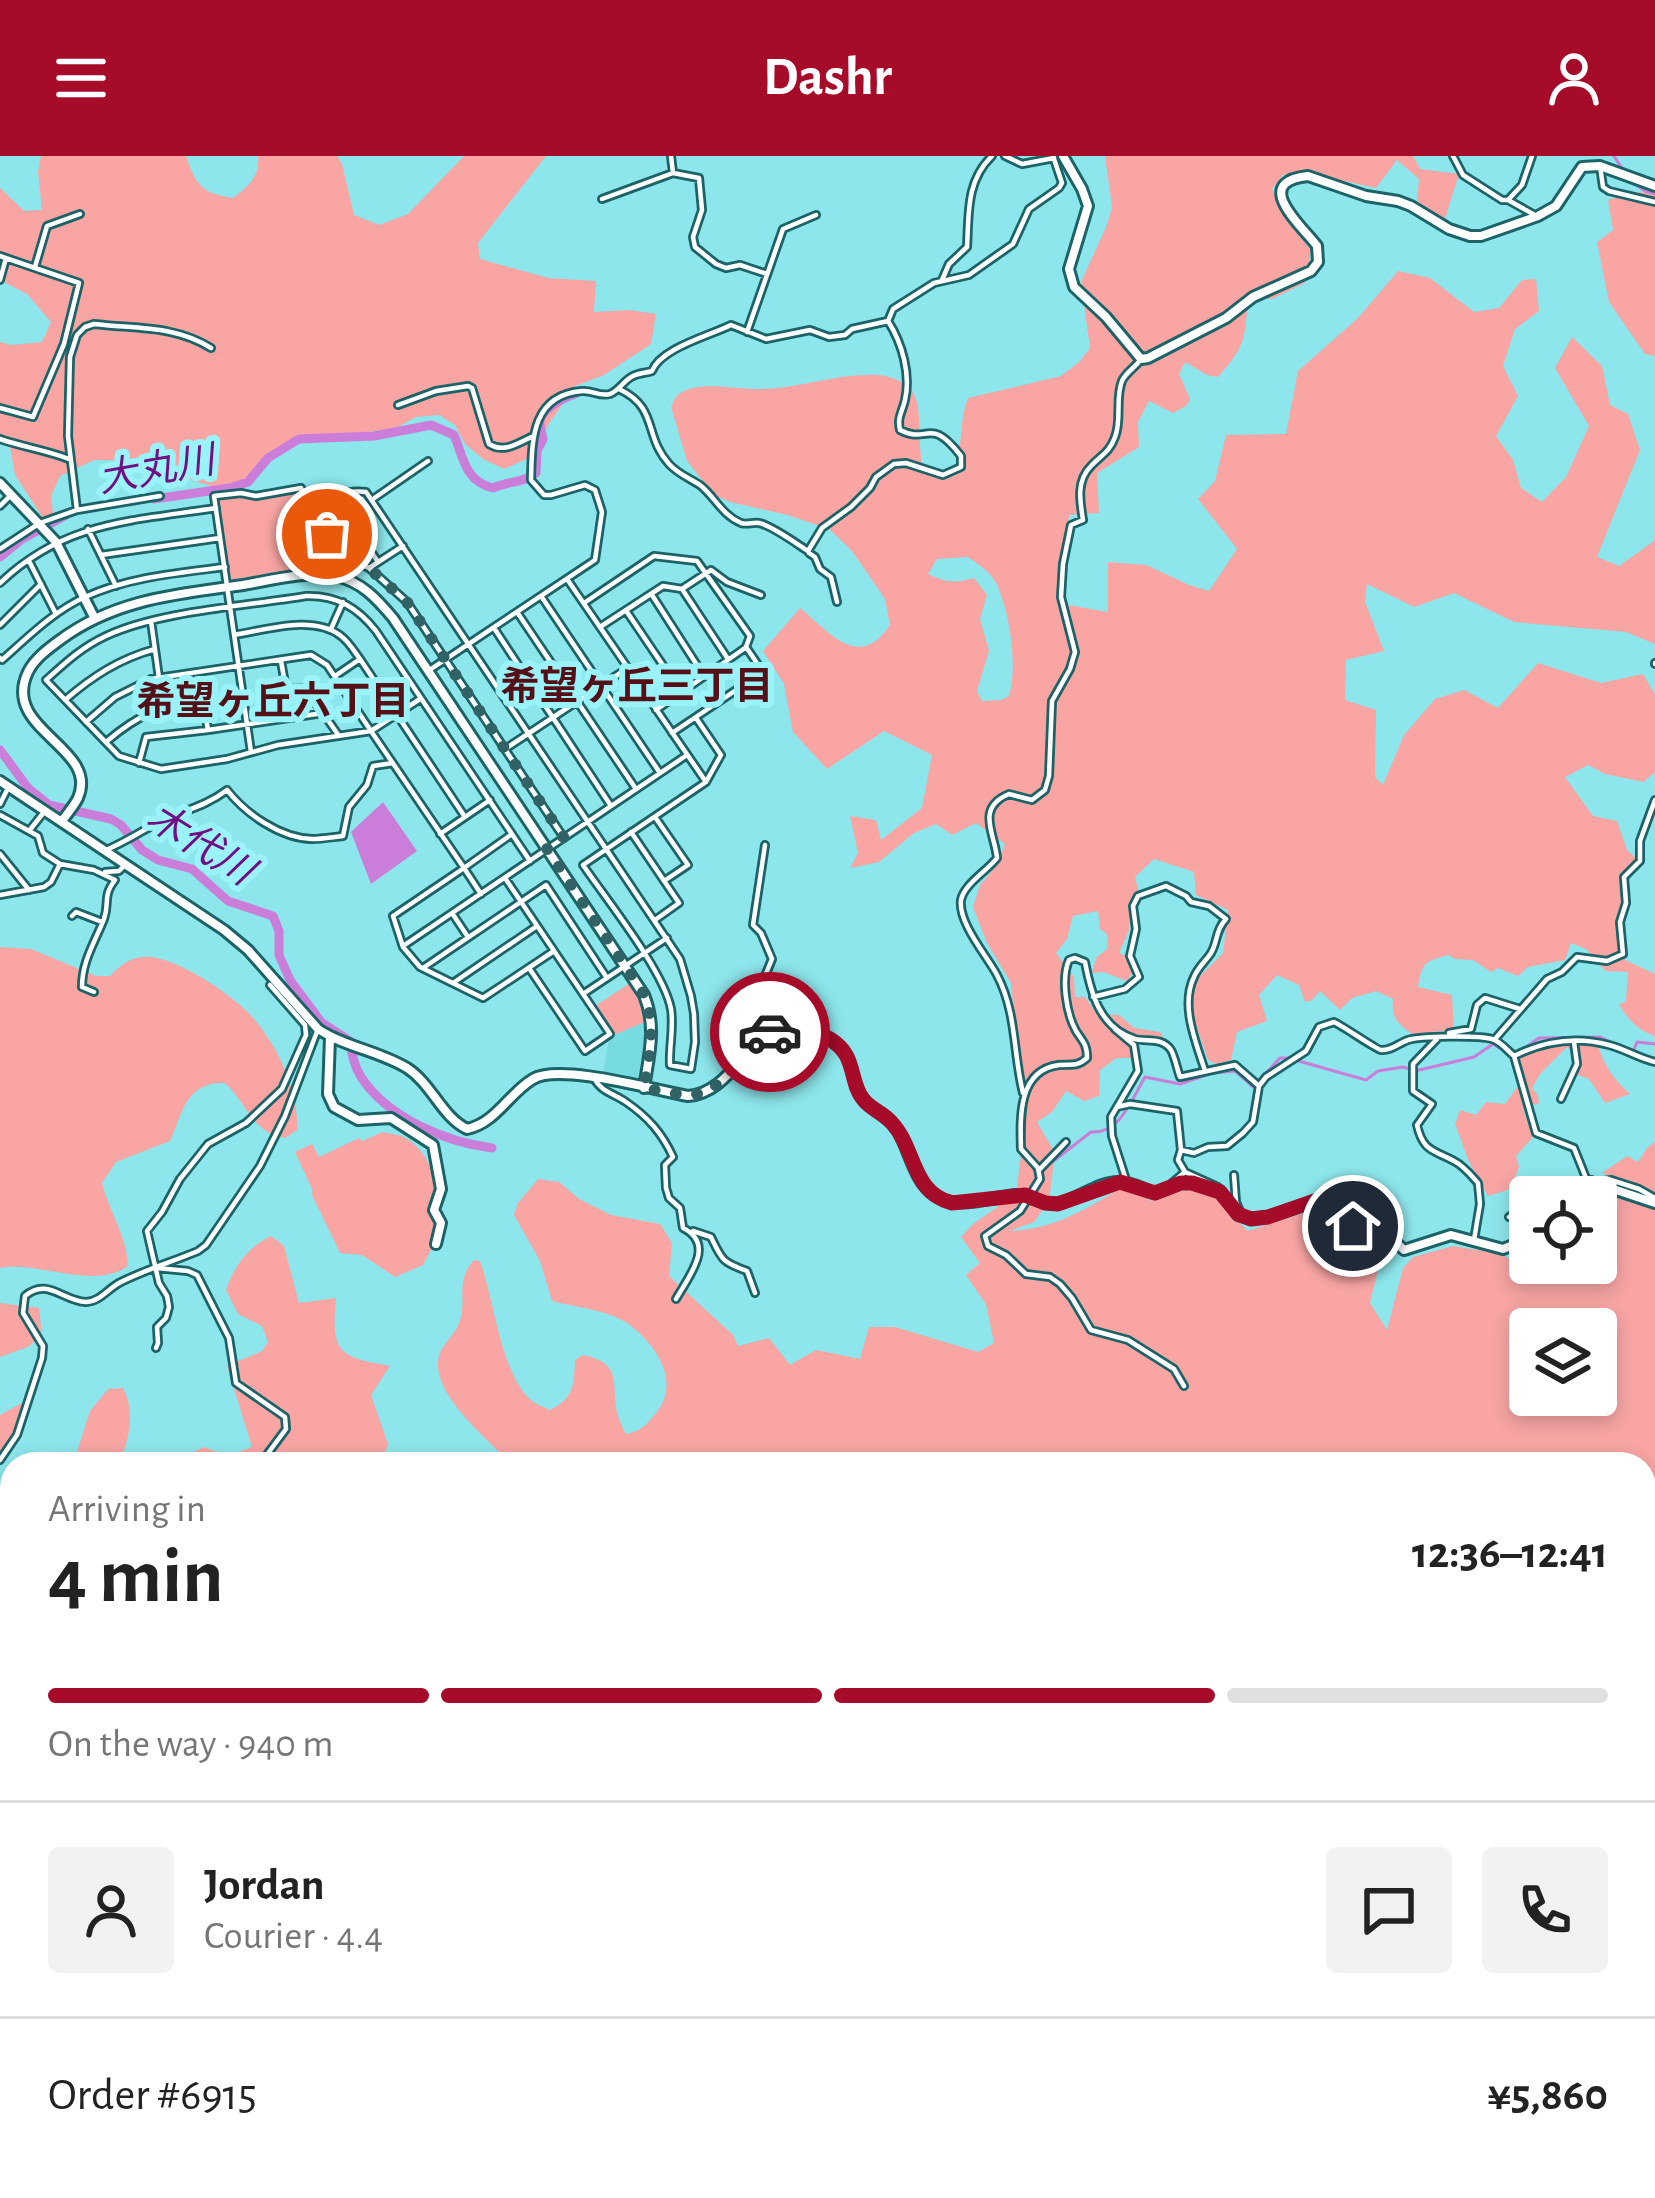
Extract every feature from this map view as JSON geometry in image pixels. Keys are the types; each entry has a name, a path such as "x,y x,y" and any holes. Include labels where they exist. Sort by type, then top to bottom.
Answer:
{"main road":[{"path":"1057,157 1082,188 1088,206 1070,277 1079,294 1141,359 1311,271 1318,262 1317,246 1287,213 1281,193 1284,185 1299,176 1398,201 1470,236 1538,217 1556,206 1582,166 1600,161 1655,186"},
{"path":"0,483 56,542 94,617"},
{"path":"63,820 80,786 77,767 32,719 23,700 32,664 63,638 94,617 151,598 304,576 352,582 378,599 644,994 652,1018 644,1088"},
{"path":"4,784 241,943 318,1029 407,1068 467,1130 484,1124 547,1072 700,1095 726,1077 770,1032 805,1030 830,1040 848,1058 862,1099 897,1128 923,1185 932,1195 952,1203 1013,1195 1058,1204 1112,1183 1163,1192 1186,1182 1220,1192 1242,1216 1268,1217 1326,1197 1353,1226 1381,1228 1404,1250 1451,1235 1497,1250 1509,1247"},
{"path":"330,1037 328,1094 334,1107 358,1120 391,1118 433,1145 441,1189 434,1210 441,1223 436,1244"},
{"path":"1617,1190 1655,1200"}],"street":[{"path":"671,156 673,173"},
{"path":"942,280 949,264 967,248 970,190 978,169 992,156"},
{"path":"888,321 893,309 942,280 970,275 1013,244 1029,208 1062,183 1057,157 1022,164 1005,156"},
{"path":"1454,156 1463,175 1538,217"},
{"path":"1508,200 1522,185 1532,156"},
{"path":"1600,161 1603,187 1655,202"},
{"path":"602,199 673,173 699,178 702,210 693,236 695,247 726,268 740,265 767,274"},
{"path":"35,267 46,226 80,214"},
{"path":"747,332 783,229 815,215"},
{"path":"0,280 3,257 80,283 64,344 33,417 0,408"},
{"path":"428,671 595,560 602,512 595,490 585,485 544,495 531,478 540,413 566,394 587,390 604,396 633,376 652,371 658,358 730,325 766,339 810,330 829,338 888,321"},
{"path":"808,551 822,529 894,464 907,463 943,475 961,466 962,456 946,436 936,432 908,435 900,430 897,421 905,400 906,377 901,345 888,321"},
{"path":"77,510 68,416 70,357 77,335 94,324 165,329 211,348"},
{"path":"1141,359 1122,381 1119,423 1112,444 1084,476 1079,494 1083,520 1071,525 1061,597 1075,652 1052,701 1045,790 1032,800 1009,794 996,802 989,828 997,858 963,895 961,904 1008,1000 1024,1095 1021,1149 1039,1170 1040,1180 1020,1210 988,1232 988,1246 1006,1255 1025,1274 1050,1277 1060,1284 1091,1330 1128,1340 1174,1369 1184,1386"},
{"path":"398,405 468,386 489,444 506,448 534,436"},
{"path":"619,389 642,405 654,443 666,461 712,496 721,509 745,524 761,523 808,551 831,577 836,602"},
{"path":"0,440 70,460"},
{"path":"372,500 428,461"},
{"path":"251,752 214,496 256,496 301,488 311,511 344,557 369,568 407,602 564,838"},
{"path":"311,511 334,495 366,491 588,821 607,849 655,920 680,959 692,996 695,1042 691,1069 670,1065 671,1010 660,981 583,865 607,849 631,832 706,782 721,755 696,718"},
{"path":"0,506 11,495"},
{"path":"334,495 378,562"},
{"path":"0,549 77,510 160,496"},
{"path":"0,583 28,559 88,529 216,508"},
{"path":"88,529 116,586"},
{"path":"101,555 220,538"},
{"path":"369,568 404,547"},
{"path":"584,603 654,556 697,561 750,636 746,647 656,710"},
{"path":"28,559 56,614"},
{"path":"0,658 84,597 140,579 224,567"},
{"path":"600,627 663,586 682,589 711,570 761,595"},
{"path":"567,578 706,782"},
{"path":"0,625 41,584"},
{"path":"682,589 728,659"},
{"path":"651,594 704,676"},
{"path":"421,698 371,731 161,769 119,756 46,680 73,655 104,637 151,621 306,596 343,602 369,622 421,698 490,800 530,861"},
{"path":"542,596 660,773"},
{"path":"331,629 343,602"},
{"path":"626,610 681,692"},
{"path":"517,612 636,789"},
{"path":"94,617 104,637"},
{"path":"151,621 159,678"},
{"path":"234,635 306,625 331,629 360,659 465,817"},
{"path":"494,628 611,806"},
{"path":"672,733 763,672 746,647"},
{"path":"65,700 116,662 155,650"},
{"path":"86,722 115,698 151,679 311,655 335,676 481,894"},
{"path":"335,676 360,659"},
{"path":"281,661 286,689 304,688 339,736"},
{"path":"505,749 628,668"},
{"path":"106,742 152,710 203,700 208,730"},
{"path":"140,763 146,737 323,713"},
{"path":"403,947 687,754"},
{"path":"105,850 226,790 273,828 309,839 343,836 349,807 367,785 373,766 393,763"},
{"path":"0,804 4,784"},
{"path":"440,834 490,800"},
{"path":"1495,1039 1547,980 1577,957 1607,961 1624,954 1620,922 1627,903 1624,877 1640,861 1640,841 1655,800"},
{"path":"29,831 45,810"},
{"path":"0,814 38,836 43,853 60,864 111,873 126,863"},
{"path":"655,817 688,865 664,881"},
{"path":"0,832 9,820"},
{"path":"631,832 679,903 655,920"},
{"path":"512,834 393,916 403,947 422,968 483,998 554,951"},
{"path":"752,1052 725,1051 720,1029 763,980 772,959 753,925 765,845"},
{"path":"0,854 29,890"},
{"path":"0,895 44,887 60,864"},
{"path":"94,992 82,988 82,975 105,917 106,892 115,880 96,871"},
{"path":"505,878 610,1034 585,1051 529,968"},
{"path":"422,968 546,885 607,978"},
{"path":"1094,997 1125,989 1139,977 1130,956 1136,929 1133,906 1138,896 1166,886 1209,907 1226,919 1216,930 1214,950 1196,970 1188,991 1190,1021 1205,1071"},
{"path":"72,916 76,912 102,922"},
{"path":"452,913 469,937"},
{"path":"453,982 537,926"},
{"path":"583,994 667,938"},
{"path":"1024,1095 1036,1073 1056,1065 1080,1064 1087,1058 1087,1043 1072,1024 1067,1001 1064,969 1075,958 1085,962 1099,1012 1135,1039 1158,1040 1169,1048 1182,1079 1235,1066 1258,1086"},
{"path":"156,1348 157,1327 169,1307 159,1283 149,1225 208,1144 247,1123 282,1089 306,1035 305,1025 271,985"},
{"path":"1474,1242 1478,1183 1456,1162 1434,1153 1419,1135 1417,1125 1432,1104 1413,1091 1413,1064 1449,1033 1472,1029 1477,1005 1485,998 1522,1009"},
{"path":"1110,1022 1134,1045 1138,1071 1112,1117 1111,1130 1127,1183"},
{"path":"1118,1107 1130,1104 1177,1111 1178,1145 1193,1154 1227,1146 1253,1122 1258,1086 1311,1047 1315,1032 1325,1023 1354,1031 1382,1050 1412,1038 1495,1039 1514,1055 1535,1133 1574,1148 1585,1176"},
{"path":"5,1452 16,1435 42,1358 43,1346 22,1313 25,1296 34,1288 50,1288 85,1302 96,1300 117,1284 206,1244 260,1166 318,1029"},
{"path":"1514,1055 1539,1043 1574,1040 1610,1045 1655,1062"},
{"path":"1561,1099 1577,1064 1574,1040"},
{"path":"594,1078 598,1087 642,1114 665,1139 673,1157 665,1165 666,1188 677,1203 683,1228 712,1237 718,1256 747,1271 754,1293"},
{"path":"1039,1170 1066,1142"},
{"path":"1181,1150 1178,1160 1185,1172 1220,1192"},
{"path":"1150,1192 1185,1172"},
{"path":"1234,1175 1242,1216"},
{"path":"1617,1182 1655,1200"},
{"path":"676,1299 698,1260 700,1241 690,1231"},
{"path":"157,1268 196,1275 229,1338 236,1383 285,1417 286,1429 269,1452"}],"shaded area":[{"path":"41,156 186,156 201,186 233,198 252,180 258,156 337,156 354,215 379,225 408,214 464,156 546,156 478,243 480,259 548,278 596,281 594,312 656,314 651,344 604,375 575,386 533,456 504,469 483,459 465,444 455,425 439,415 416,417 396,428 306,441 284,450 233,493 189,479 160,461 94,460 60,476 51,496 53,513 43,518 15,475 10,447 0,435 0,342 42,342 51,322 27,294 0,280 0,188 24,211 42,210"},
{"path":"1105,156 1413,156 1420,169 1459,174 1444,222 1417,202 1419,179 1397,160 1376,188 1302,172 1283,175 1272,189 1288,222 1311,250 1305,283 1272,299 1250,298 1242,343 1218,377 1185,362 1179,374 1190,399 1186,406 1173,413 1149,401 1138,422 1139,447 1097,473 1099,513 1069,515 1062,604 1108,612 1108,562 1146,565 1209,591 1237,549 1198,499 1215,481 1226,435 1286,434 1298,371 1358,318 1398,271 1430,278 1474,312 1499,308 1522,280 1536,279 1539,311 1515,329 1503,366 1518,396 1496,436 1513,460 1521,488 1542,502 1566,477 1589,426 1555,368 1572,337 1602,366 1610,405 1628,414 1640,450 1597,557 1619,566 1655,536 1655,644 1626,632 1514,622 1454,593 1414,607 1367,584 1365,602 1384,651 1346,660 1345,700 1376,710 1375,777 1383,785 1404,735 1435,699 1464,690 1498,708 1538,663 1601,683 1643,674 1655,695 1655,772 1643,782 1588,765 1565,777 1593,816 1617,821 1627,850 1638,860 1622,877 1624,897 1618,916 1625,960 1655,974 1655,1036 1634,1024 1619,1005 1626,1001 1628,972 1605,971 1586,949 1571,943 1565,960 1528,967 1518,976 1498,968 1491,972 1473,960 1449,955 1426,964 1418,987 1452,995 1454,1030 1412,1034 1397,1020 1393,999 1376,991 1352,998 1340,1010 1320,991 1305,1002 1299,985 1277,975 1259,995 1267,1021 1237,1032 1231,1060 1216,1064 1208,1060 1192,1014 1194,982 1223,953 1228,910 1196,895 1194,872 1154,859 1135,877 1139,893 1131,901 1129,930 1119,953 1130,958 1135,969 1127,981 1092,973 1096,958 1107,949 1108,935 1100,929 1098,911 1073,916 1067,939 1056,953 1074,977 1075,997 1085,997 1097,1014 1119,1015 1134,1028 1160,1032 1164,1038 1131,1034 1131,1058 1117,1058 1100,1070 1099,1096 1084,1101 1066,1091 1052,1112 1037,1122 1055,1153 1049,1201 1034,1222 1009,1231 1056,1222 1125,1186 1151,1201 1185,1190 1206,1192 1248,1231 1326,1206 1349,1233 1385,1241 1370,1303 1387,1330 1403,1268 1413,1257 1453,1246 1502,1254 1509,1259 1509,1284 1617,1284 1617,1197 1655,1210 1655,1452 499,1452 463,1415 438,1370 443,1347 459,1323 464,1276 474,1260 480,1261 513,1374 532,1401 550,1410 564,1401 573,1384 575,1360 583,1355 596,1359 613,1377 618,1416 626,1434 656,1413 666,1388 655,1352 627,1323 552,1301 540,1261 514,1215 538,1179 559,1182 579,1199 611,1215 660,1224 672,1243 669,1276 733,1335 738,1346 769,1338 790,1365 816,1350 860,1359 869,1327 895,1327 978,1352 994,1343 986,1304 966,1275 980,1263 961,1237 1016,1194 1028,1101 1011,983 973,907 980,885 997,865 1005,844 976,823 952,835 936,824 914,833 879,862 850,868 858,853 850,816 876,820 881,840 922,808 932,755 884,731 827,769 793,732 784,684 763,651 800,608 844,643 867,646 890,625 885,599 852,551 829,529 714,495 687,461 671,407 680,394 699,387 770,389 885,376 902,382 915,397 925,472 941,475 957,464 968,398 1061,376 1090,348 1081,282 1112,207","holes":["968,557 996,583 1009,623 1012,683 1009,696 982,701 977,691 989,651 980,619 987,595 974,578 951,581 928,574 937,559"]},
{"path":"1633,192 1655,193 1655,356 1645,354 1609,302 1597,242 1613,230 1608,200"},
{"path":"297,491 341,561 338,572 229,580 217,499"},
{"path":"383,802 417,851 371,884 351,832"},
{"path":"0,947 31,949 96,976 110,976 128,961 151,957 206,980 245,1010 272,1044 291,1086 297,1130 285,1138 265,1130 225,1083 201,1088 187,1101 170,1141 116,1162 102,1183 128,1266 99,1276 0,1268"},
{"path":"630,983 642,1001 647,1021 614,1035 595,1006"},
{"path":"647,1021 640,1077 603,1075 609,1038"},
{"path":"1597,1043 1610,1071 1630,1094 1605,1103 1589,1079 1578,1075 1579,1057 1567,1047 1532,1088 1539,1103 1523,1109 1533,1137 1516,1156 1519,1167 1516,1176 1509,1176 1509,1190 1488,1196 1455,1124 1460,1110 1476,1115 1486,1102 1505,1104 1523,1079 1509,1060 1537,1046"},
{"path":"383,1132 401,1136 426,1159 434,1189 430,1209 437,1220 433,1246 423,1265 395,1277 362,1255 340,1253 295,1152 312,1144 319,1157"},
{"path":"1655,1142 1655,1192 1602,1173 1627,1156 1638,1162"},
{"path":"271,1236 284,1246 299,1303 336,1298 335,1331 342,1349 359,1359 390,1366 371,1395 388,1444 386,1452 239,1452 252,1447 227,1366 262,1351 268,1342 262,1326 238,1314 226,1290 255,1246"},
{"path":"0,1303 39,1308 42,1335 28,1347 0,1357"},
{"path":"123,1388 129,1407 123,1452 77,1452 90,1411 108,1389"},
{"path":"31,1398 2,1452 0,1452 0,1415"}],"waterway":[{"path":"1614,156 1623,170"},
{"path":"1632,182 1655,194"},
{"name":"大丸川","path":"154,499 248,482 268,458 299,439 374,436 431,425 454,435 471,474 493,488 536,473 543,439 541,417 575,394"},
{"name":"大丸川","path":"0,557 66,515"},
{"name":"木代川","path":"0,750 28,788 49,805 111,819 158,860 192,869 228,901 273,916 279,931 279,955 290,980 321,1022 350,1041 357,1069 372,1092 419,1126 492,1148"},
{"path":"1520,1051 1539,1038 1600,1037 1633,1052 1637,1042 1655,1044"},
{"path":"1051,1163 1091,1132 1117,1121 1145,1077 1180,1084 1235,1071 1253,1087 1280,1058 1288,1058 1366,1080 1378,1071 1403,1067 1415,1071 1474,1057 1493,1044 1506,1052"}],"way so far":[{"path":"327,534 344,557 369,568 407,602 564,838 547,849 649,1006 652,1034 644,1088 688,1096 710,1091 770,1032"}],"district":[{"name":"希望ヶ丘三丁目","path":"637,685"},
{"name":"希望ヶ丘六丁目","path":"273,700"}],"route":[{"path":"770,1032 805,1030 843,1051 862,1099 897,1128 923,1185 941,1200 952,1203 1025,1195 1058,1204 1112,1183 1155,1193 1186,1182 1220,1192 1238,1214 1251,1219 1326,1197 1353,1226"}]}
